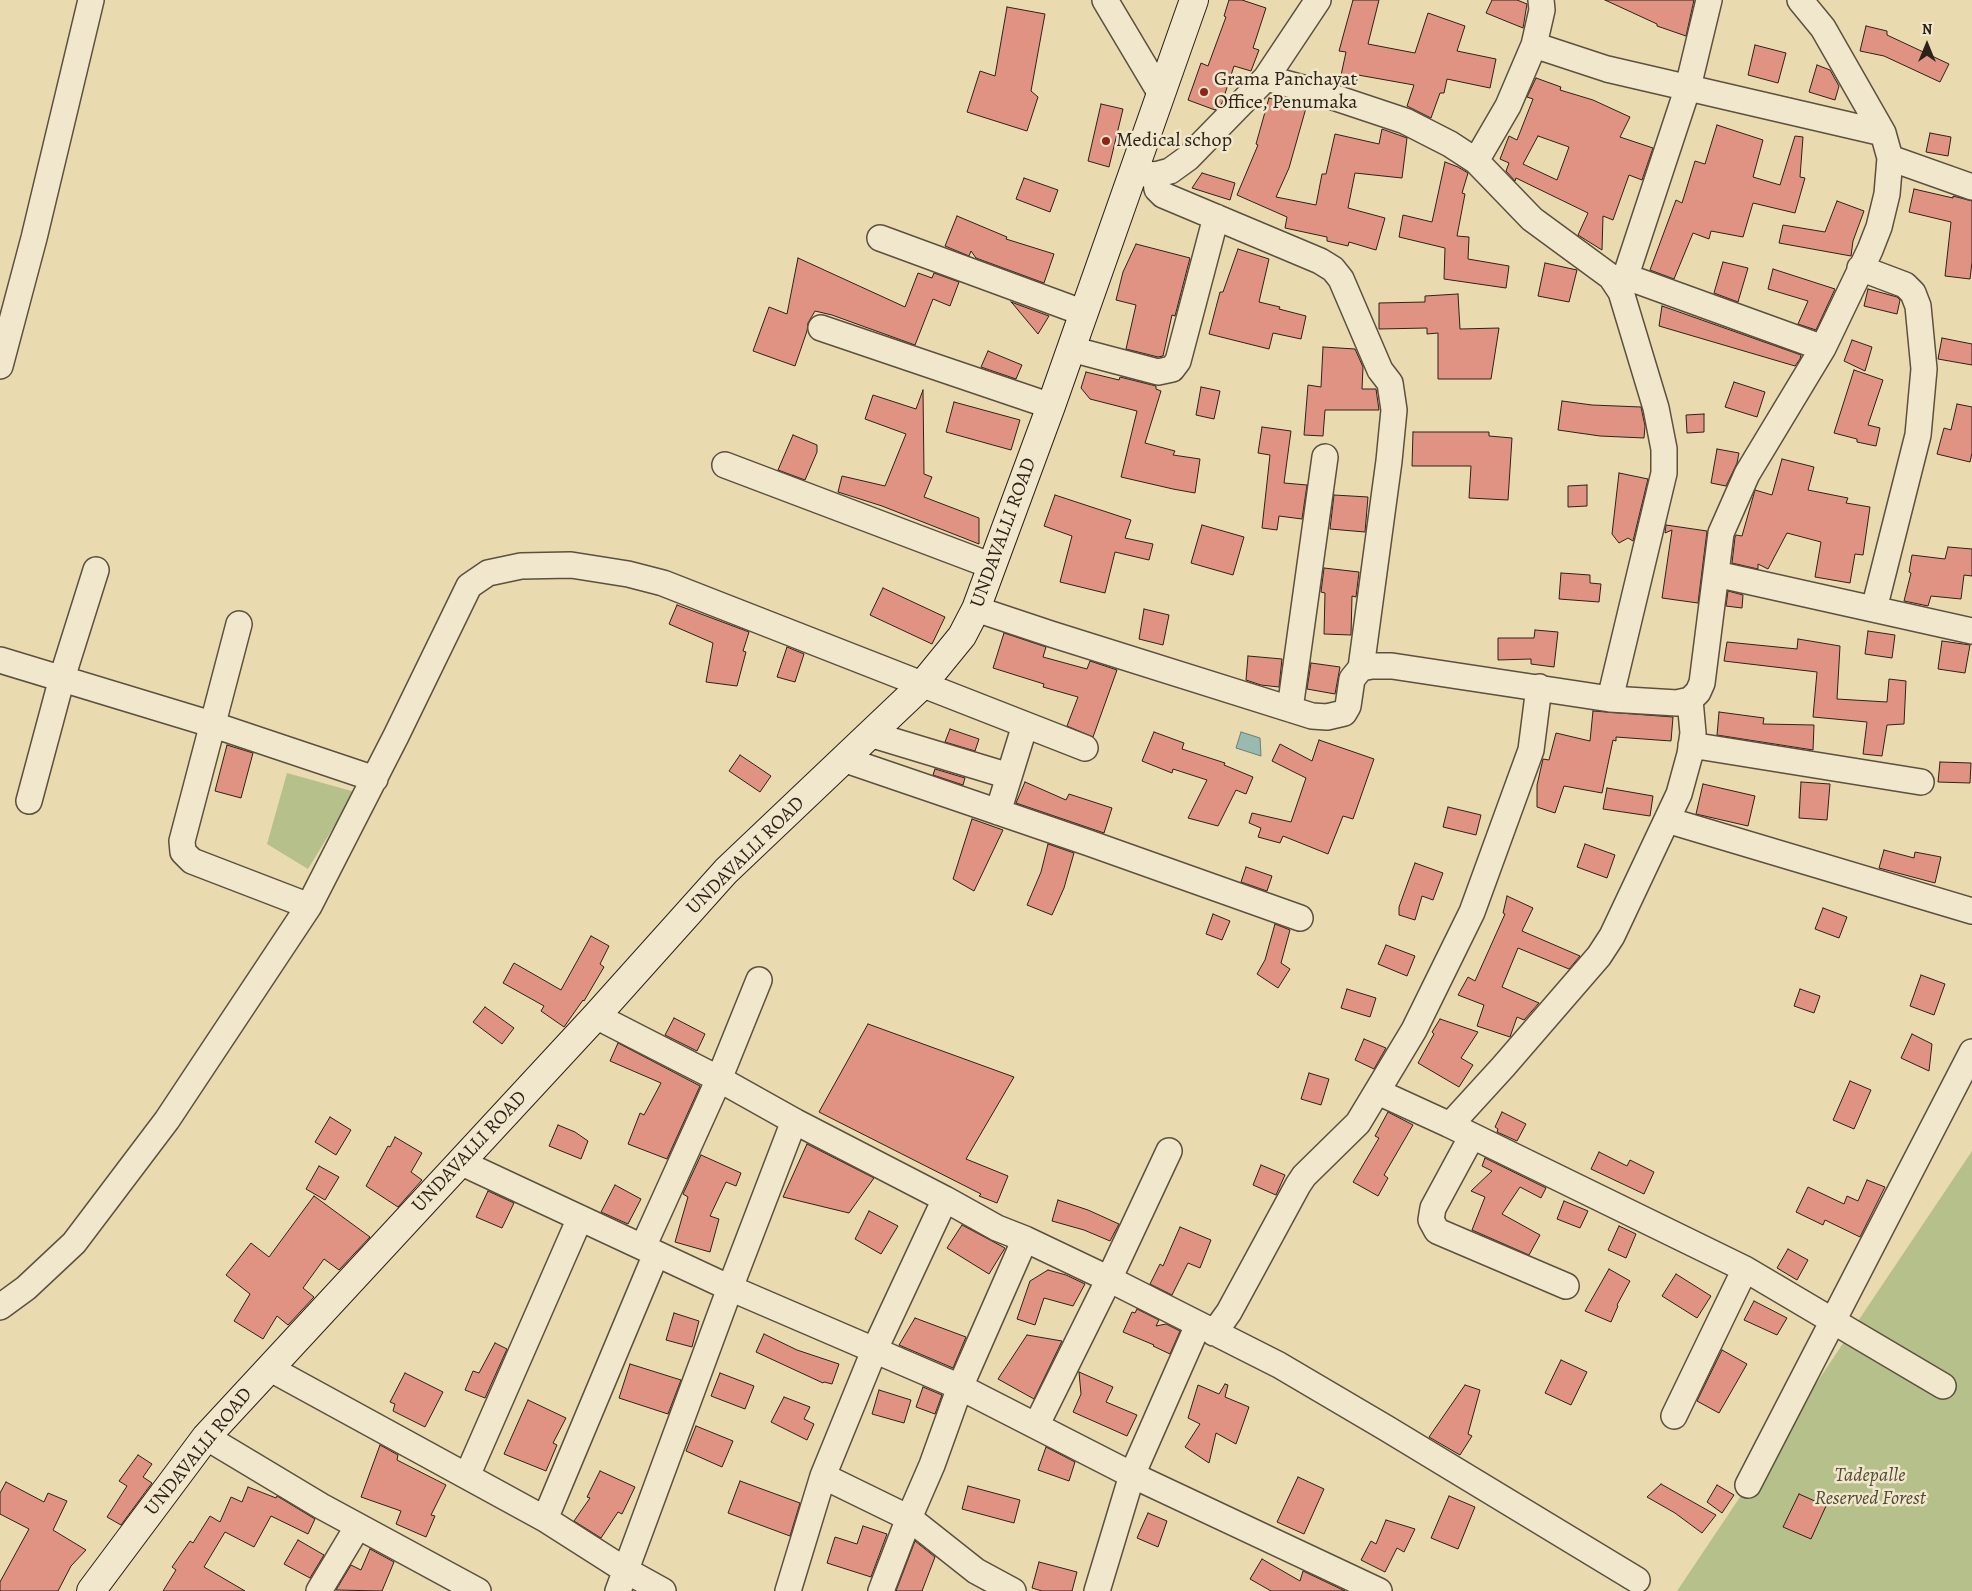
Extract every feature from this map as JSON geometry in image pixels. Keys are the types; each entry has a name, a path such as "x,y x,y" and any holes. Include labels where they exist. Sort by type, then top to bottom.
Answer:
{"main road":[{"name":"UNDAVALLI ROAD","path":"91,1591 206,1437 268,1368 596,1016 726,872 922,685 962,636 976,609 1084,313 1145,174 1161,94 1194,0"}],"street":[{"path":"0,366 34,238 91,0"},
{"path":"1105,0 1161,94"},
{"path":"1145,174 1170,171 1188,158 1266,78 1318,0"},
{"path":"1476,161 1508,106 1534,45 1542,10 1541,0"},
{"path":"1610,699 1664,472 1664,449 1656,408 1618,277 1688,87 1709,0"},
{"path":"1361,668 1392,666 1610,699 1677,703 1690,700 1698,692 1702,683 1721,533 1747,474 1823,348 1870,250 1879,227 1887,194 1890,158 1883,133 1823,28 1800,0"},
{"path":"1534,45 1607,69 1883,133"},
{"path":"1266,78 1318,92 1405,121 1450,144 1476,161 1532,219 1618,277 1823,348"},
{"path":"1890,158 1972,187"},
{"path":"976,609 1312,716 1327,717 1344,713 1348,706 1352,679 1361,668 1389,461 1394,410 1390,383 1380,370 1341,279 1333,268 1163,195 1145,174"},
{"path":"1071,349 1158,372 1172,370 1178,361 1216,217"},
{"path":"880,238 1084,313"},
{"path":"1860,268 1905,285 1913,293 1918,306 1924,369 1918,435 1874,609"},
{"path":"821,328 1051,406"},
{"path":"1290,709 1325,457"},
{"path":"725,464 992,566"},
{"path":"0,1307 26,1288 74,1243 167,1120 309,906 375,779 469,586 488,573 520,566 571,565 628,574 662,583 1085,748"},
{"path":"29,801 62,678 96,570"},
{"path":"1716,574 1972,630"},
{"path":"239,624 211,724 182,841 184,852 192,861 309,906"},
{"path":"0,660 211,724 375,779"},
{"path":"1097,1591 1132,1475 1206,1329 1230,1312 1304,1176 1358,1123 1378,1092 1414,1030 1472,912 1531,750 1539,687"},
{"path":"1450,1125 1599,956 1612,936 1679,794 1693,733 1690,700"},
{"path":"998,812 1025,725"},
{"path":"870,734 1009,776"},
{"path":"1691,745 1920,782"},
{"path":"843,759 1300,918"},
{"path":"1668,820 1972,911"},
{"path":"546,1519 649,1250 759,980"},
{"path":"596,1016 719,1079 794,1121 997,1228 1025,1239 1109,1279 1304,1380 1637,1580"},
{"path":"1748,1485 1972,1052"},
{"path":"1378,1092 1746,1268 1943,1386"},
{"path":"621,1581 794,1121"},
{"path":"1472,1136 1433,1208 1431,1220 1436,1231 1566,1286"},
{"path":"1036,1426 1109,1279 1169,1151"},
{"path":"460,1162 730,1288 960,1387 1132,1475 1379,1591"},
{"path":"788,1591 823,1476 874,1350 945,1199"},
{"path":"468,1476 580,1218"},
{"path":"881,1591 932,1464 960,1387 1025,1239"},
{"path":"1674,1416 1746,1268"},
{"path":"268,1368 546,1519 621,1581 663,1591"},
{"path":"206,1437 358,1526 452,1585 478,1591"},
{"path":"823,1476 909,1518 976,1570 1014,1591"},
{"path":"319,1591 358,1526"}],"green space":[{"path":"287,773 355,792 308,869 267,844"},
{"name":"Tadepalle Reserved Forest","path":"1972,1151 1972,1591 1677,1591"}],"water":[{"path":"1241,732 1260,738 1261,756 1236,748"}],"building":[{"path":"1229,0 1242,0 1266,8 1253,48 1259,50 1251,71 1234,66 1222,103 1215,110 1188,100 1201,63 1208,66 1226,17 1224,16"},
{"path":"1353,0 1379,0 1368,44 1415,53 1428,13 1465,26 1457,51 1496,59 1490,88 1447,79 1444,93 1440,93 1431,118 1407,106 1414,85 1358,75 1356,84 1340,80 1346,52 1339,51"},
{"path":"1492,0 1517,0 1527,4 1523,28 1486,13"},
{"path":"1605,0 1694,0 1686,36 1657,26 1657,24"},
{"path":"1007,7 1045,14 1031,91 1038,97 1027,131 967,112 980,71 995,76"},
{"path":"1866,26 1887,31 1887,35 1949,64 1940,82 1884,56 1860,51"},
{"path":"1755,45 1786,53 1778,83 1748,75"},
{"path":"1817,65 1830,70 1839,86 1835,100 1809,92"},
{"path":"1536,78 1561,87 1560,90 1593,100 1630,117 1620,137 1653,148 1642,180 1629,175 1613,220 1603,216 1602,250 1578,235 1588,213 1516,178 1515,181 1506,171 1509,163 1500,159 1509,136 1517,140 1533,99 1527,97","holes":["1538,136 1569,147 1557,180 1523,164"]},
{"path":"1269,98 1306,108 1289,168 1276,197 1316,205 1322,174 1326,174 1335,134 1379,144 1382,129 1407,138 1402,178 1355,173 1348,208 1385,218 1376,250 1349,242 1348,246 1327,241 1327,237 1285,228 1287,217 1237,195 1258,145 1256,144"},
{"path":"1101,104 1123,109 1109,167 1088,161"},
{"path":"1717,125 1763,140 1753,177 1780,185 1795,136 1803,137 1800,177 1805,178 1795,213 1753,203 1743,237 1711,231 1709,239 1693,233 1674,279 1650,270 1676,200 1682,203 1695,161 1705,164"},
{"path":"1930,133 1951,137 1948,156 1926,152"},
{"path":"1445,162 1468,173 1462,193 1465,194 1457,236 1469,237 1468,259 1509,266 1506,288 1444,279 1445,248 1399,237 1403,215 1432,222"},
{"path":"1202,173 1235,183 1230,200 1192,188"},
{"path":"1024,178 1058,190 1050,212 1016,199"},
{"path":"1914,189 1972,201 1972,262 1970,279 1945,276 1951,222 1909,212"},
{"path":"1837,201 1864,211 1853,241 1851,256 1779,243 1783,225 1825,232"},
{"path":"957,216 1007,237 1006,239 1054,254 1044,283 976,258 971,251 969,256 945,246"},
{"path":"1136,244 1190,258 1175,316 1172,315 1163,356 1158,357 1126,349 1136,305 1116,300 1123,272"},
{"path":"1238,249 1269,259 1259,302 1306,316 1301,339 1273,333 1269,349 1209,334 1220,292 1223,292"},
{"path":"798,258 905,307 918,273 932,278 934,273 959,282 950,306 933,299 915,345 832,315 815,311 808,323 795,366 753,351 769,307 787,314"},
{"path":"1723,262 1748,268 1738,302 1714,293"},
{"path":"1545,263 1577,270 1569,302 1538,296"},
{"path":"1773,269 1835,289 1816,330 1798,324 1808,301 1768,289"},
{"path":"1868,289 1897,297 1900,300 1897,314 1864,306"},
{"path":"1458,294 1460,329 1499,328 1491,379 1438,379 1438,333 1427,334 1427,328 1379,329 1379,303 1425,302 1425,296"},
{"path":"1011,302 1049,316 1038,334 1013,304"},
{"path":"1662,306 1801,355 1800,359 1795,366 1659,326"},
{"path":"1942,338 1972,344 1972,365 1938,359"},
{"path":"1852,340 1872,347 1865,371 1844,361"},
{"path":"1323,347 1355,349 1363,367 1362,389 1376,389 1379,410 1325,410 1323,436 1304,435 1308,385 1321,387"},
{"path":"988,351 1022,365 1016,379 981,367"},
{"path":"1854,370 1883,380 1868,425 1880,428 1876,446 1857,442 1857,439 1834,433"},
{"path":"1086,372 1119,380 1120,377 1156,386 1156,389 1161,391 1145,443 1175,451 1173,455 1200,459 1195,493 1121,477 1137,411 1090,399 1081,388"},
{"path":"1734,382 1765,392 1757,417 1725,407"},
{"path":"1201,387 1220,391 1214,419 1196,415"},
{"path":"923,390 924,474 932,477 924,497 979,518 979,544 882,506 838,492 842,476 885,486 906,434 865,419 873,395 916,409"},
{"path":"1562,401 1592,405 1641,407 1645,426 1644,438 1600,436 1558,430"},
{"path":"954,402 1020,420 1011,450 946,432"},
{"path":"1957,404 1972,407 1972,453 1970,462 1937,454 1944,428 1951,430"},
{"path":"1704,414 1704,432 1687,433 1686,415"},
{"path":"1262,427 1291,431 1284,483 1307,485 1302,519 1279,516 1277,530 1262,528 1270,455 1258,453"},
{"path":"1413,432 1489,432 1489,436 1512,438 1508,500 1469,498 1471,466 1412,466"},
{"path":"793,435 817,445 817,452 805,480 778,470"},
{"path":"1717,449 1739,453 1737,463 1726,486 1711,483"},
{"path":"1782,459 1814,467 1808,490 1848,498 1846,503 1870,507 1863,555 1855,554 1850,583 1815,577 1821,542 1787,533 1768,569 1758,564 1758,569 1732,563 1735,537 1736,535 1742,536 1755,490 1772,495"},
{"path":"1619,473 1648,479 1633,541 1628,538 1619,543 1612,534"},
{"path":"1587,485 1587,506 1568,507 1568,486"},
{"path":"1055,495 1131,520 1125,538 1153,544 1149,560 1115,552 1105,593 1060,582 1072,536 1044,526"},
{"path":"1334,495 1368,497 1365,532 1330,529"},
{"path":"1202,525 1244,537 1233,575 1191,563"},
{"path":"1666,525 1707,531 1698,603 1662,598 1672,530 1665,533"},
{"path":"1948,547 1972,549 1972,576 1964,575 1961,599 1931,596 1928,606 1904,601 1911,573 1909,572 1912,555 1945,559"},
{"path":"1324,568 1359,572 1356,597 1352,596 1351,635 1324,634 1325,593 1321,592"},
{"path":"1561,573 1590,575 1590,583 1601,584 1599,602 1559,599"},
{"path":"883,588 945,617 932,644 870,615"},
{"path":"1728,591 1743,595 1742,608 1726,606"},
{"path":"677,605 749,632 743,651 746,652 737,686 706,682 713,643 669,624"},
{"path":"1144,609 1169,615 1163,645 1139,639"},
{"path":"1535,630 1558,632 1554,667 1531,664 1531,659 1498,660 1498,638 1534,638"},
{"path":"1868,631 1895,635 1892,658 1865,654"},
{"path":"1004,633 1046,647 1043,657 1087,669 1090,661 1117,670 1093,737 1067,726 1078,697 1043,687 1044,684 993,668"},
{"path":"1798,639 1840,646 1837,699 1887,702 1889,679 1906,681 1904,724 1887,725 1882,756 1863,754 1867,722 1813,717 1817,672 1724,661 1727,642 1797,649"},
{"path":"1942,641 1970,645 1965,673 1938,669"},
{"path":"787,647 804,654 795,682 777,677"},
{"path":"1248,656 1282,659 1279,687 1261,685 1246,680"},
{"path":"1311,663 1340,667 1335,694 1307,689"},
{"path":"1593,711 1673,717 1671,741 1616,737 1616,741 1613,740 1602,793 1564,786 1555,813 1537,807 1537,785 1543,759 1549,760 1556,733 1590,741"},
{"path":"1719,712 1764,718 1763,724 1814,725 1813,750 1717,735"},
{"path":"950,729 979,739 975,751 945,742"},
{"path":"1154,732 1184,743 1182,749 1225,763 1224,765 1253,777 1246,794 1236,790 1218,826 1188,818 1207,780 1173,769 1172,773 1142,761"},
{"path":"1319,740 1374,759 1353,819 1343,816 1328,854 1283,836 1280,843 1258,837 1261,828 1249,823 1252,813 1291,822 1306,778 1272,761 1280,744 1312,761"},
{"path":"227,745 253,753 241,798 215,791"},
{"path":"740,755 771,776 760,792 729,771"},
{"path":"1940,762 1971,763 1970,783 1938,782"},
{"path":"935,769 965,778 963,785 933,775"},
{"path":"1025,782 1066,800 1069,794 1112,808 1104,833 1016,803"},
{"path":"1801,782 1830,784 1827,820 1799,818"},
{"path":"1703,784 1755,796 1748,826 1696,814"},
{"path":"1607,788 1653,796 1650,816 1603,809"},
{"path":"1448,807 1481,815 1476,835 1443,827"},
{"path":"972,819 1003,830 974,891 953,879"},
{"path":"1048,844 1074,853 1064,888 1052,915 1027,905 1041,872"},
{"path":"1585,844 1615,855 1607,878 1577,867"},
{"path":"1884,850 1914,858 1915,852 1941,857 1935,883 1879,868"},
{"path":"1415,863 1443,873 1433,900 1422,896 1415,920 1399,915 1399,907"},
{"path":"1246,867 1272,876 1267,891 1241,882"},
{"path":"1507,896 1533,908 1522,931 1580,956 1569,969 1518,948 1502,987 1539,1003 1524,1020 1517,1017 1510,1037 1477,1026 1484,1005 1458,995 1468,977 1475,981 1505,914 1503,913"},
{"path":"1823,908 1847,917 1839,938 1815,929"},
{"path":"1213,914 1230,921 1222,940 1206,934"},
{"path":"1275,924 1290,930 1281,963 1290,969 1278,988 1257,974 1265,960"},
{"path":"591,936 609,946 600,964 604,967 584,1001 564,1027 541,1011 544,1006 503,983 514,963 561,990"},
{"path":"1386,945 1415,956 1407,976 1378,964"},
{"path":"1921,975 1945,984 1934,1015 1910,1006"},
{"path":"1347,989 1376,998 1370,1017 1341,1008"},
{"path":"1800,989 1820,996 1814,1013 1794,1006"},
{"path":"485,1007 514,1028 502,1044 473,1022"},
{"path":"674,1018 705,1034 697,1051 665,1035"},
{"path":"1440,1019 1478,1032 1461,1058 1473,1065 1459,1087 1418,1063"},
{"path":"868,1024 1014,1077 966,1159 1008,1176 997,1203 979,1196 981,1194 819,1112"},
{"path":"1912,1034 1932,1044 1929,1071 1901,1058"},
{"path":"1364,1039 1386,1048 1374,1069 1355,1060"},
{"path":"618,1043 700,1086 667,1159 628,1144 640,1113 644,1115 661,1083 610,1061"},
{"path":"1309,1073 1329,1079 1321,1105 1301,1099"},
{"path":"1850,1081 1871,1090 1854,1129 1833,1120"},
{"path":"1388,1112 1413,1125 1384,1175 1388,1178 1378,1196 1353,1182 1379,1138 1375,1136"},
{"path":"1502,1112 1526,1124 1517,1141 1497,1132 1498,1129 1495,1127"},
{"path":"330,1117 351,1130 336,1155 315,1142"},
{"path":"558,1125 575,1132 588,1141 581,1159 549,1146"},
{"path":"395,1137 422,1153 411,1172 422,1180 398,1207 366,1186"},
{"path":"807,1144 874,1178 849,1213 783,1197"},
{"path":"1599,1152 1627,1166 1630,1160 1654,1172 1644,1194 1591,1169"},
{"path":"701,1155 741,1173 736,1186 726,1182 710,1216 719,1219 710,1252 675,1242 688,1197 683,1194"},
{"path":"1485,1158 1546,1188 1541,1198 1520,1187 1502,1214 1540,1235 1529,1255 1472,1230 1485,1197 1471,1191 1492,1171 1482,1166"},
{"path":"1261,1165 1285,1175 1276,1195 1253,1185"},
{"path":"319,1166 339,1177 325,1200 306,1189"},
{"path":"1867,1180 1885,1187 1860,1237 1825,1220 1823,1225 1796,1212 1808,1187 1844,1204 1847,1196 1858,1201"},
{"path":"615,1185 641,1199 628,1224 601,1212"},
{"path":"488,1191 514,1203 502,1228 476,1217"},
{"path":"314,1196 370,1237 339,1270 324,1259 303,1288 314,1297 288,1325 277,1316 263,1339 234,1321 250,1294 226,1275 251,1243 269,1257"},
{"path":"1058,1200 1088,1210 1119,1224 1110,1241 1084,1230 1052,1221"},
{"path":"1564,1201 1588,1211 1580,1228 1557,1219"},
{"path":"869,1211 898,1226 881,1254 855,1239"},
{"path":"962,1225 1005,1248 989,1274 947,1248"},
{"path":"1619,1226 1636,1234 1626,1258 1608,1250"},
{"path":"1180,1227 1211,1240 1200,1268 1188,1263 1172,1295 1150,1284 1160,1264 1163,1266"},
{"path":"1788,1249 1808,1260 1797,1280 1777,1268"},
{"path":"1609,1269 1630,1281 1617,1305 1611,1322 1585,1311"},
{"path":"1048,1270 1066,1275 1085,1284 1073,1306 1044,1298 1035,1325 1017,1319 1030,1281"},
{"path":"1676,1274 1711,1296 1697,1318 1662,1296"},
{"path":"1754,1301 1787,1318 1777,1335 1744,1320"},
{"path":"1137,1309 1159,1320 1156,1326 1166,1324 1180,1331 1170,1354 1123,1332 1132,1312 1135,1313"},
{"path":"674,1313 699,1321 692,1347 666,1340"},
{"path":"915,1318 966,1337 953,1368 899,1345"},
{"path":"764,1334 797,1350 839,1364 832,1384 823,1383 756,1352"},
{"path":"1027,1335 1062,1341 1034,1399 998,1379"},
{"path":"495,1343 507,1349 485,1398 465,1390 473,1371 479,1373"},
{"path":"1722,1350 1747,1364 1719,1413 1697,1401"},
{"path":"1561,1360 1587,1372 1571,1405 1545,1393"},
{"path":"630,1364 681,1380 668,1414 619,1398"},
{"path":"1079,1372 1113,1387 1106,1402 1137,1415 1127,1436 1073,1412 1081,1394"},
{"path":"405,1373 443,1392 425,1427 393,1411 395,1404 390,1402"},
{"path":"720,1373 754,1386 745,1409 711,1396"},
{"path":"1225,1384 1228,1385 1225,1397 1249,1407 1236,1444 1216,1433 1209,1463 1185,1447 1200,1424 1188,1418 1198,1385 1219,1394"},
{"path":"1465,1385 1480,1390 1468,1434 1472,1436 1460,1455 1429,1437"},
{"path":"923,1387 942,1395 935,1414 916,1407"},
{"path":"879,1390 911,1400 904,1423 872,1414"},
{"path":"784,1397 810,1407 804,1419 814,1424 807,1440 771,1422"},
{"path":"528,1400 566,1418 553,1443 557,1445 546,1471 504,1454"},
{"path":"696,1426 733,1441 722,1467 686,1451"},
{"path":"380,1445 398,1455 397,1460 446,1485 431,1515 435,1516 426,1537 396,1524 401,1511 361,1497"},
{"path":"1046,1447 1075,1462 1069,1481 1038,1470"},
{"path":"138,1455 152,1464 143,1477 152,1483 121,1525 107,1517 127,1486 119,1481"},
{"path":"600,1471 635,1487 622,1514 618,1512 601,1538 574,1521 590,1498 587,1497"},
{"path":"1298,1477 1324,1489 1304,1534 1277,1522"},
{"path":"740,1481 800,1503 790,1536 728,1513"},
{"path":"6,1482 44,1502 48,1493 67,1501 53,1530 86,1550 71,1566 58,1591 0,1591 0,1582 29,1529 0,1514 0,1493"},
{"path":"1661,1484 1716,1515 1702,1533 1675,1513 1647,1497"},
{"path":"1717,1485 1734,1495 1722,1513 1707,1502"},
{"path":"968,1486 1020,1500 1014,1523 962,1509"},
{"path":"248,1487 276,1498 277,1496 315,1519 308,1534 271,1516 254,1547 225,1532 204,1567 245,1591 163,1591 176,1570 172,1567 190,1541 193,1543 210,1516 220,1522 231,1497 242,1502"},
{"path":"1799,1494 1826,1506 1811,1539 1783,1527"},
{"path":"1449,1496 1475,1507 1458,1549 1431,1538"},
{"path":"1148,1513 1167,1521 1158,1547 1137,1538"},
{"path":"1386,1520 1415,1529 1404,1552 1397,1548 1385,1572 1361,1560 1371,1541 1376,1544"},
{"path":"863,1526 887,1534 871,1577 827,1563 835,1537 857,1544"},
{"path":"298,1540 324,1555 310,1578 284,1564"},
{"path":"915,1541 935,1557 922,1591 896,1591"},
{"path":"370,1549 394,1562 382,1591 336,1590 351,1565 361,1570"},
{"path":"1262,1559 1300,1581 1303,1571 1345,1591 1271,1591 1250,1579"},
{"path":"1039,1562 1077,1572 1072,1591 1042,1591 1032,1588"}],"place":[{"name":"Grama Panchayat Office, Penumaka","path":"1204,92"},
{"name":"Medical schop","path":"1106,141"}]}
